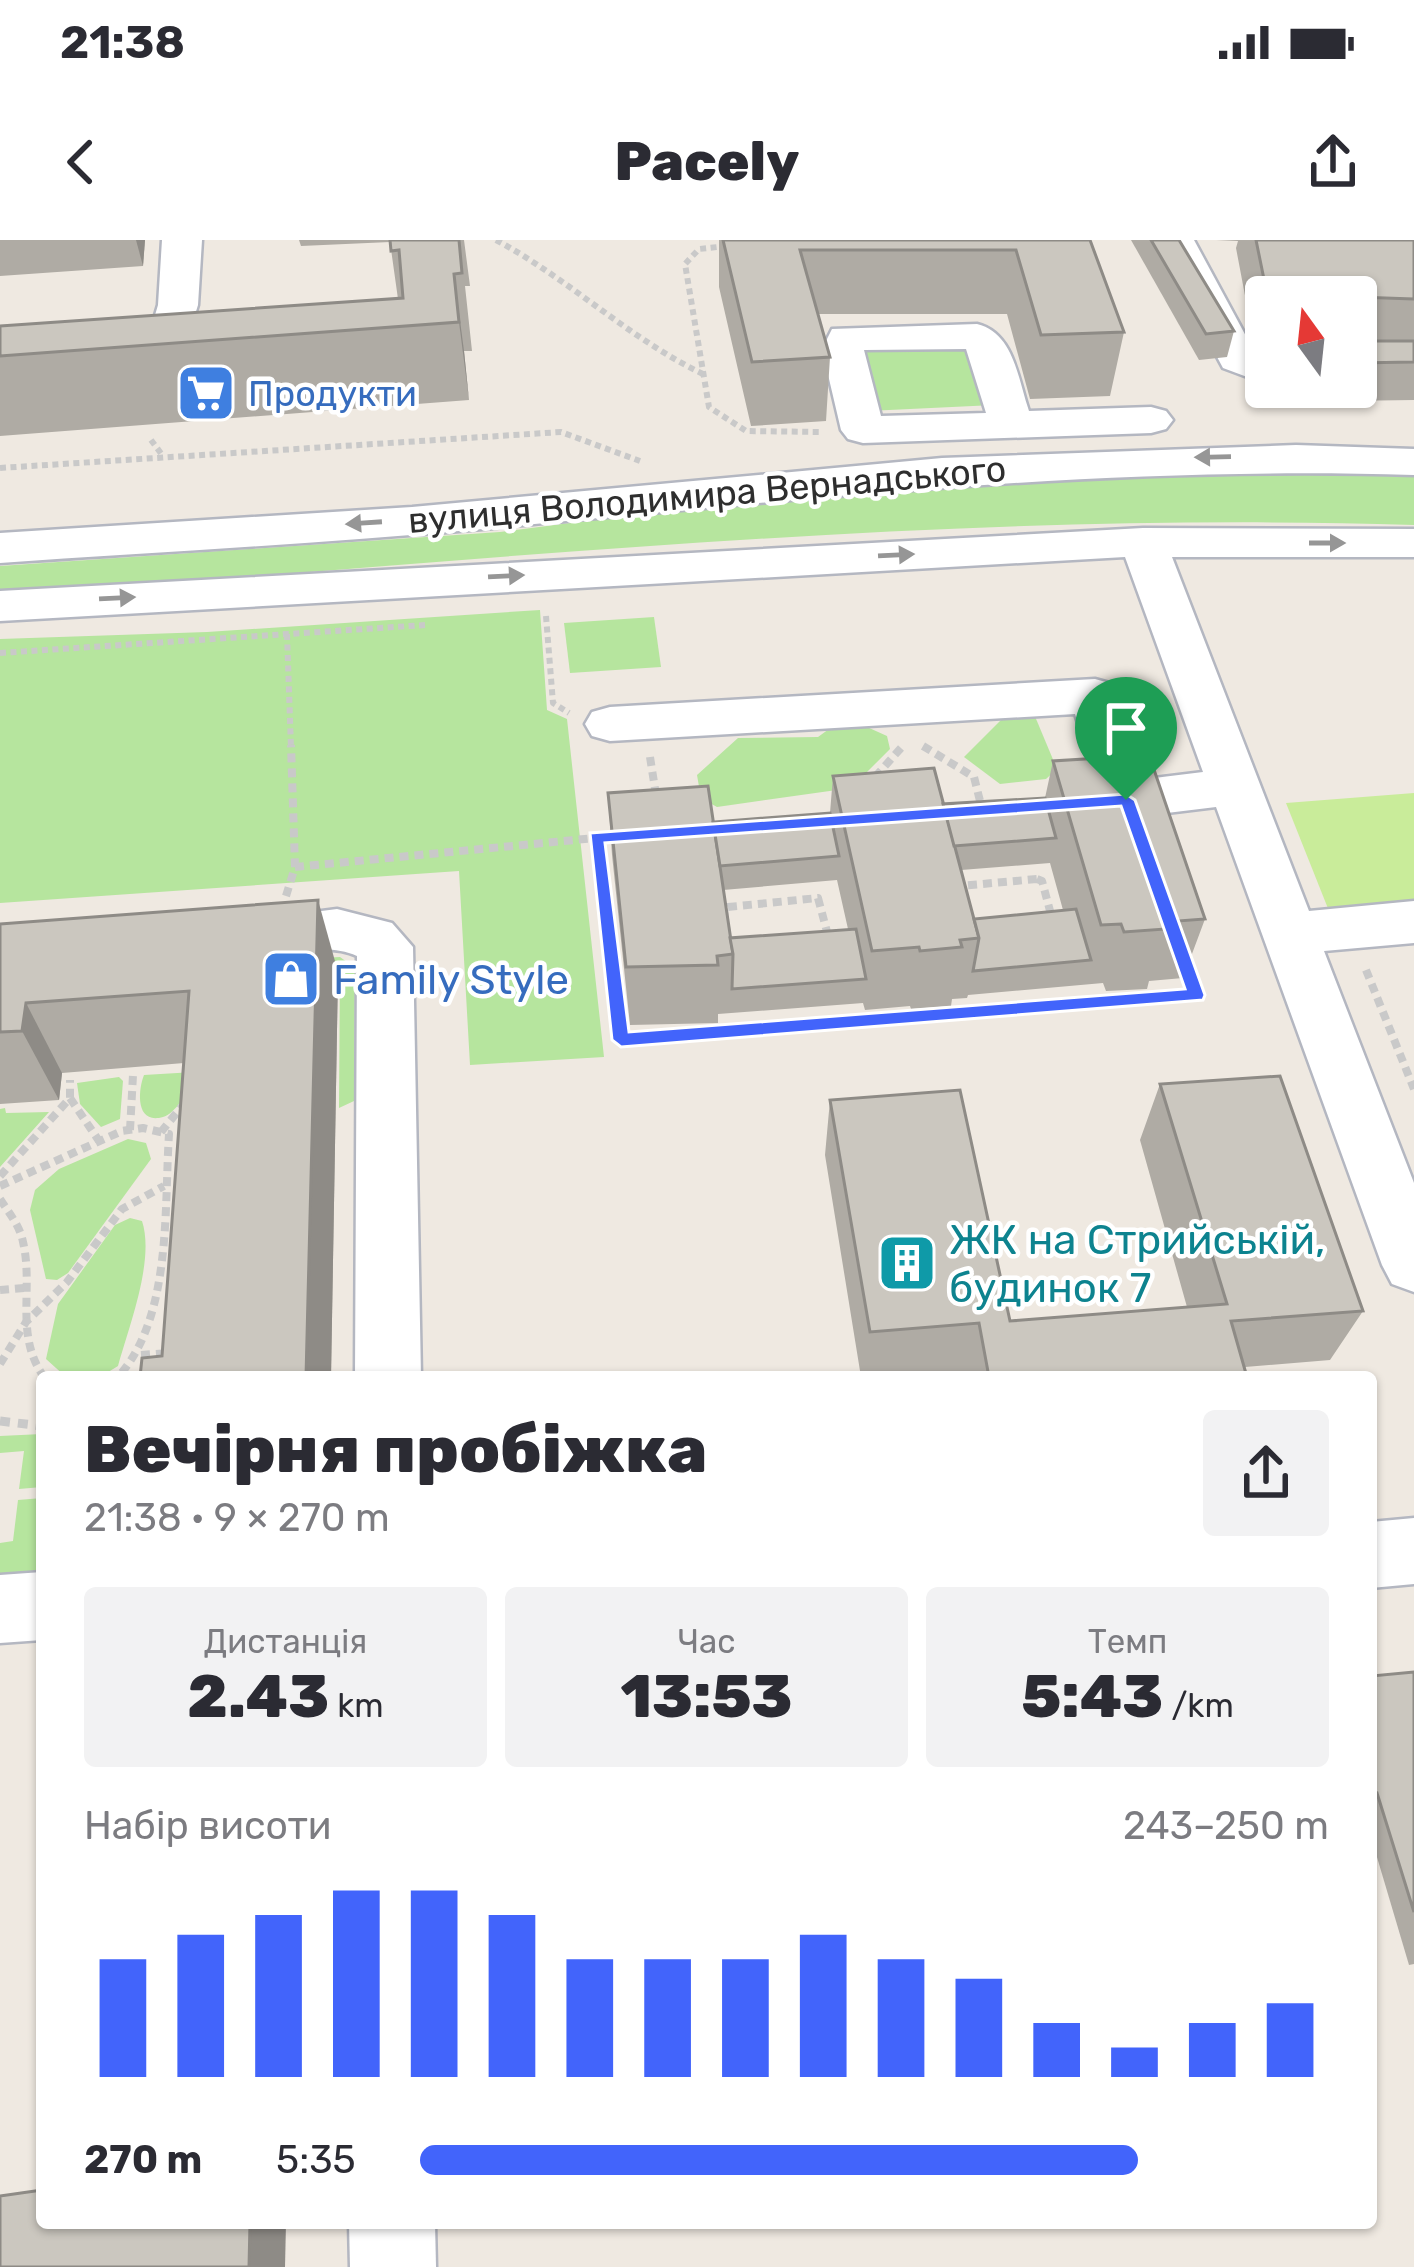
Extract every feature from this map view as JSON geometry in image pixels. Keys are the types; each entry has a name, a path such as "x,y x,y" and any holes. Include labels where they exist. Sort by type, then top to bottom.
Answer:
{"street":[{"path":"0,381 160,370 178,304 182,240"},
{"path":"1174,240 1245,366"},
{"name":"вулиця Володимира Вернадського","path":"0,548 466,516 851,478 1184,457 1289,408 1414,462"},
{"path":"1010,421 1171,419"},
{"path":"1142,542 1414,1265"},
{"name":"вулиця Володимира Вернадського","path":"0,606 1142,542 1414,543"},
{"path":"610,724 1095,696 1126,800 1233,787"},
{"path":"1290,934 1414,922"},
{"path":"189,943 339,931 376,937 385,947 388,1371"},
{"path":"1377,1555 1414,1551"},
{"path":"0,1609 36,1606"},
{"path":"392,2229 393,2267"}],"path":[{"path":"496,240 547,269 668,359 704,374"},
{"path":"0,468 561,432 647,464"},
{"path":"151,440 164,458"},
{"path":"285,899 295,867 287,634"},
{"path":"865,788 910,738 974,777 987,826"},
{"path":"961,812 1003,809"},
{"path":"295,867 618,836"},
{"path":"596,838 621,1040 1196,995 1181,952"},
{"path":"998,867 1003,881"},
{"path":"1003,881 1042,881 1053,922 964,936 958,932 949,887 1003,881"},
{"path":"774,886 776,901"},
{"path":"822,900 830,943 734,955 729,951 724,911 776,901 822,900"},
{"path":"1366,969 1414,1089"},
{"path":"130,1130 133,1075"},
{"path":"70,1080 70,1098 99,1141"},
{"path":"124,1371 141,1355 153,1304 165,1133 190,1097"},
{"path":"0,1176 70,1098"},
{"path":"0,1186 130,1130 188,1132"},
{"path":"0,1364 26,1322 67,1282 122,1209 164,1186"},
{"path":"0,1199 23,1239 26,1322 39,1371"},
{"path":"0,1289 24,1288"},
{"path":"153,1304 166,1313"},
{"path":"141,1355 175,1352"},
{"path":"0,1421 36,1425"}],"green space":[{"path":"975,341 994,405 868,411 854,347"},
{"path":"1110,471 1414,475 1414,525 1237,522 884,532 0,596 0,566 500,532 865,485"},
{"path":"540,610 547,710 567,719 604,1057 470,1065 459,871 0,903 0,639 207,632"},
{"path":"654,617 661,667 570,673 564,623"},
{"path":"1034,714 1057,769 1046,779 1000,784 964,757 1005,716"},
{"path":"867,727 887,736 890,749 851,788 717,807 701,798 697,775 738,738 818,737 829,729"},
{"path":"1414,793 1414,909 1331,916 1286,803"},
{"path":"340,957 355,968 354,1101 339,1108 340,968 297,971 302,959"},
{"path":"194,1072 196,1081 172,1112 147,1116 140,1097 144,1075"},
{"path":"119,1077 123,1081 120,1119 101,1127 80,1104 77,1083"},
{"path":"5,1108 6,1113 49,1112 0,1167 0,1109"},
{"path":"128,1139 146,1143 151,1159 68,1273 57,1280 46,1279 30,1210 35,1190 59,1169"},
{"path":"130,1218 142,1221 145,1237 139,1293 118,1366 110,1371 59,1371 46,1359 58,1304 115,1225"},
{"path":"36,1434 36,1488 19,1489 24,1451 0,1453 0,1436"},
{"path":"36,1498 36,1571 0,1574 0,1543 13,1541 18,1500"}],"building":[{"path":"390,240 459,240 462,273 454,274 459,322 0,356 0,326 403,298 399,250 391,251"},
{"path":"723,240 1090,240 1124,332 1041,335 1016,250 800,250 830,357 752,362"},
{"path":"1151,240 1179,240 1234,331 1206,334"},
{"path":"1256,240 1414,240 1414,299 1377,298 1377,276 1263,276"},
{"path":"1377,341 1414,341 1414,362 1377,363"},
{"path":"1149,755 1205,919 1164,922 1166,929 1124,932 1121,924 1101,925 1053,761"},
{"path":"934,768 979,938 960,940 962,947 872,951 833,776"},
{"path":"708,786 733,954 717,956 718,965 626,967 608,793"},
{"path":"1045,798 1056,838 954,846 943,804"},
{"path":"830,813 839,856 720,866 713,822"},
{"path":"318,900 306,1371 141,1371 142,1358 162,1356 189,991 26,1003 22,1031 0,1032 0,924"},
{"path":"1076,909 1091,960 973,971 979,938 974,919"},
{"path":"856,929 866,979 732,989 730,938"},
{"path":"1280,1076 1363,1311 1231,1321 1245,1371 988,1371 979,1323 870,1332 830,1100 960,1090 1010,1321 1227,1304 1160,1084"},
{"path":"1414,1672 1414,1912 1377,1793 1377,1675"},
{"path":"36,2191 36,2229 250,2229 249,2267 0,2267 0,2196"}],"place":[{"name":"Продукти","path":"206,393"},
{"name":"Family Style","path":"291,979"},
{"name":"ЖК на Стрийській, будинок 7","path":"907,1263"}],"route":[{"path":"1126,800 1196,995 621,1040 596,838 1126,800"}]}
